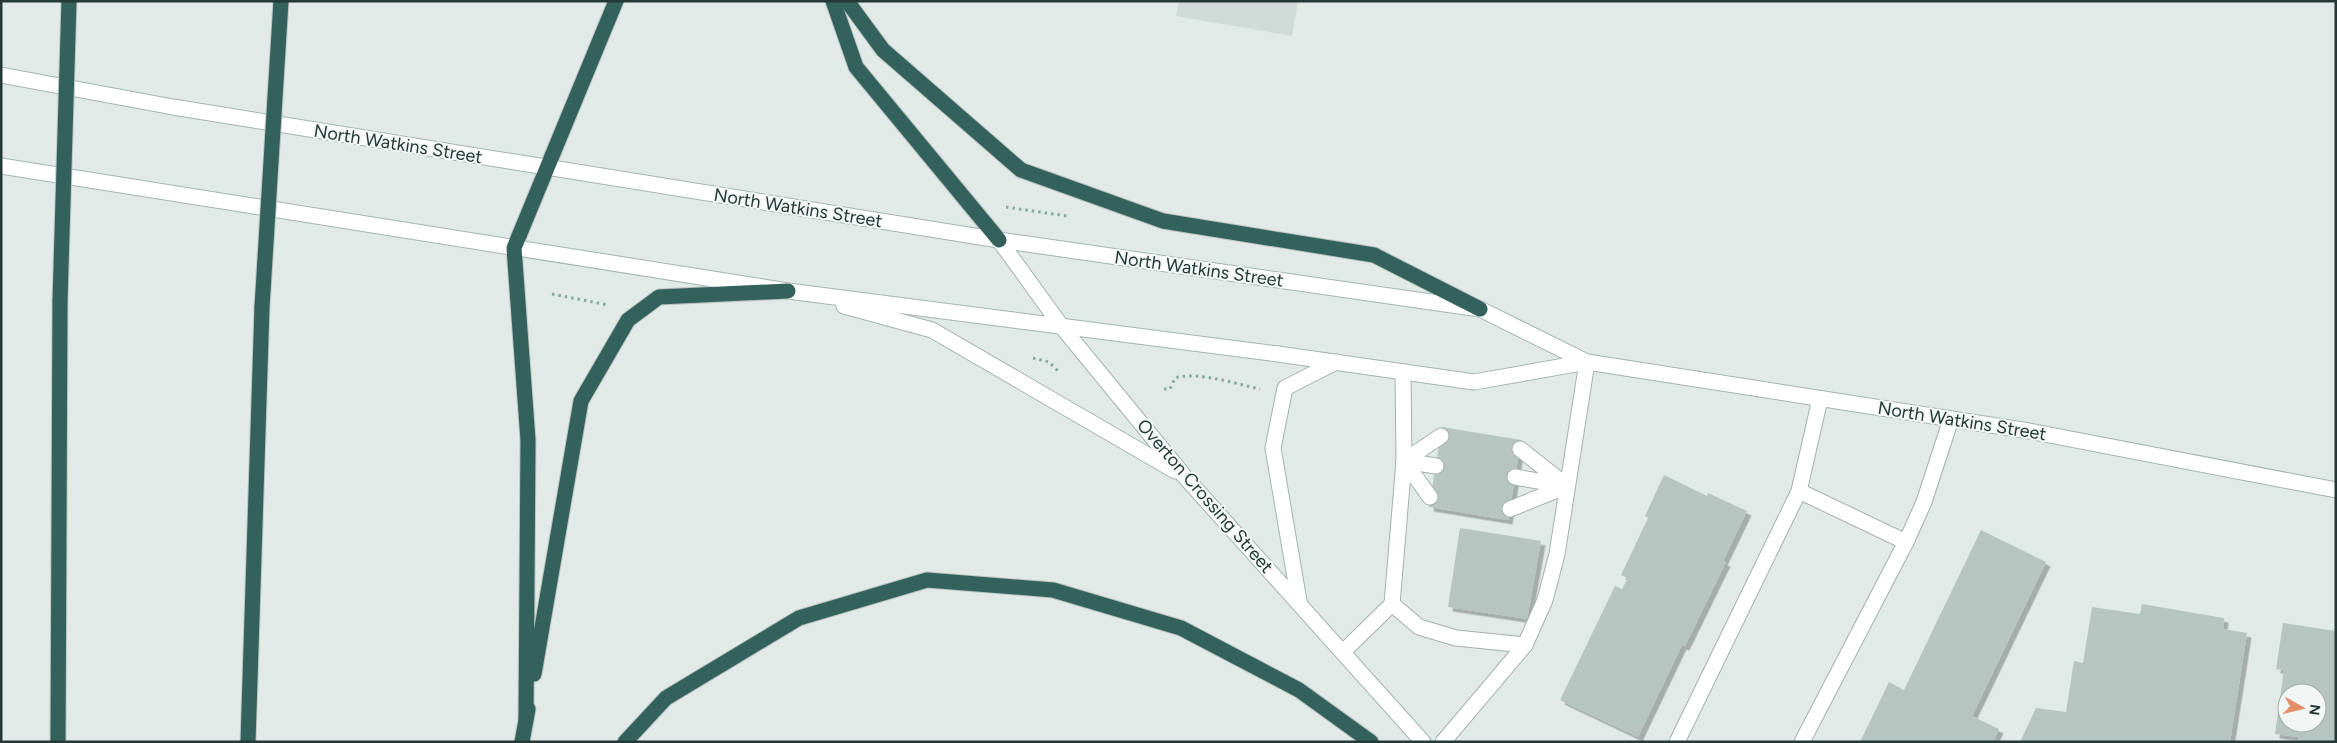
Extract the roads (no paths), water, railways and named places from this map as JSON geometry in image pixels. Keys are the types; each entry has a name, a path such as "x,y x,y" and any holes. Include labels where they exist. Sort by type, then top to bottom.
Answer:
{"highway":[{"path":"58,742 60,301 69,1"},
{"path":"248,742 262,307 280,1"},
{"path":"526,718 528,440 514,248 616,1"},
{"path":"833,1 856,67 999,240"},
{"path":"847,1 883,50 1021,170 1163,221 1374,255 1480,309"},
{"path":"522,742 581,401 628,320 659,297 788,291"},
{"path":"625,742 666,698 799,618 927,580 1053,590 1181,628 1299,690 1371,742"}],"main road":[{"name":"North Watkins Street","path":"1,74 172,107 999,240 1480,309 1587,362 2028,431 2336,490"},
{"name":"North Watkins Street","path":"1,166 788,291 1336,362 1474,382 1587,362"},
{"name":"Overton Crossing Street","path":"999,240 1062,327 1185,477 1299,601 1423,742"},
{"path":"788,291 932,330 1185,477"},
{"path":"1299,601 1274,448 1285,388 1336,362"},
{"path":"1443,742 1525,645 1544,600 1557,554 1587,362"},
{"path":"1343,652 1392,604 1404,461 1403,372"},
{"path":"1677,742 1799,491 1820,399"},
{"path":"1802,742 1906,542 1924,502 1951,419"},
{"path":"1404,461 1441,436"},
{"path":"1520,449 1567,486"},
{"path":"1404,461 1436,466"},
{"path":"1404,461 1430,497"},
{"path":"1515,477 1567,486"},
{"path":"1510,509 1567,486"},
{"path":"1799,491 1906,542"},
{"path":"1392,604 1419,627 1456,638 1525,645"}]}
